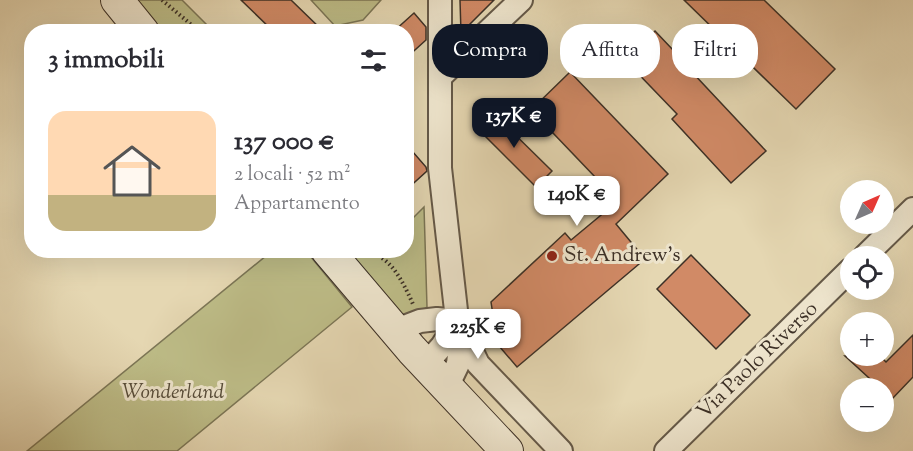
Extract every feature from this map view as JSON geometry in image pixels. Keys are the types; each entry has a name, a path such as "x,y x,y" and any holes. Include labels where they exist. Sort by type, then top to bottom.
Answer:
{"main road":[{"path":"117,0 136,24"},
{"path":"334,258 446,389 507,451"}],"street":[{"path":"440,0 440,24"},
{"path":"496,24 521,0"},
{"path":"440,78 440,168 460,346 458,364 446,389"},
{"path":"875,246 913,209"},
{"name":"Via Paolo Riverso","path":"666,451 840,280"},
{"path":"437,319 458,321 442,346 410,348 420,321 437,319"},
{"path":"458,321 478,364 561,451"}],"path":[{"path":"162,0 190,24"}],"green space":[{"path":"131,0 182,0 206,24 152,24"},
{"path":"311,0 381,0 363,20 333,24"},
{"path":"424,207 427,307 415,316 397,317 347,258 414,258 414,217"},
{"name":"Wonderland","path":"263,258 312,258 352,307 177,451 27,451"}],"building":[{"path":"241,0 291,0 316,24 266,24"},
{"path":"460,0 494,0 470,24 461,24"},
{"path":"684,0 764,0 835,69 796,109 758,72 758,24 709,24"},
{"path":"414,13 426,27 426,40 414,51 414,24 402,24"},
{"path":"660,36 672,49 672,78 698,78 766,151 731,183 672,119 677,114 642,78 660,78"},
{"path":"564,78 576,78 668,174 616,224 645,259 517,367 482,326 493,315 491,302 565,233 571,240 618,201 531,110"},
{"path":"491,111 552,171 536,187 475,126"},
{"path":"414,153 426,167 427,171 414,183"},
{"path":"691,255 750,315 716,349 657,289"},
{"path":"913,335 913,377 894,397 894,378 869,378 856,366 894,366 894,354"}],"place":[{"name":"St. Andrew's","path":"552,256"}]}
